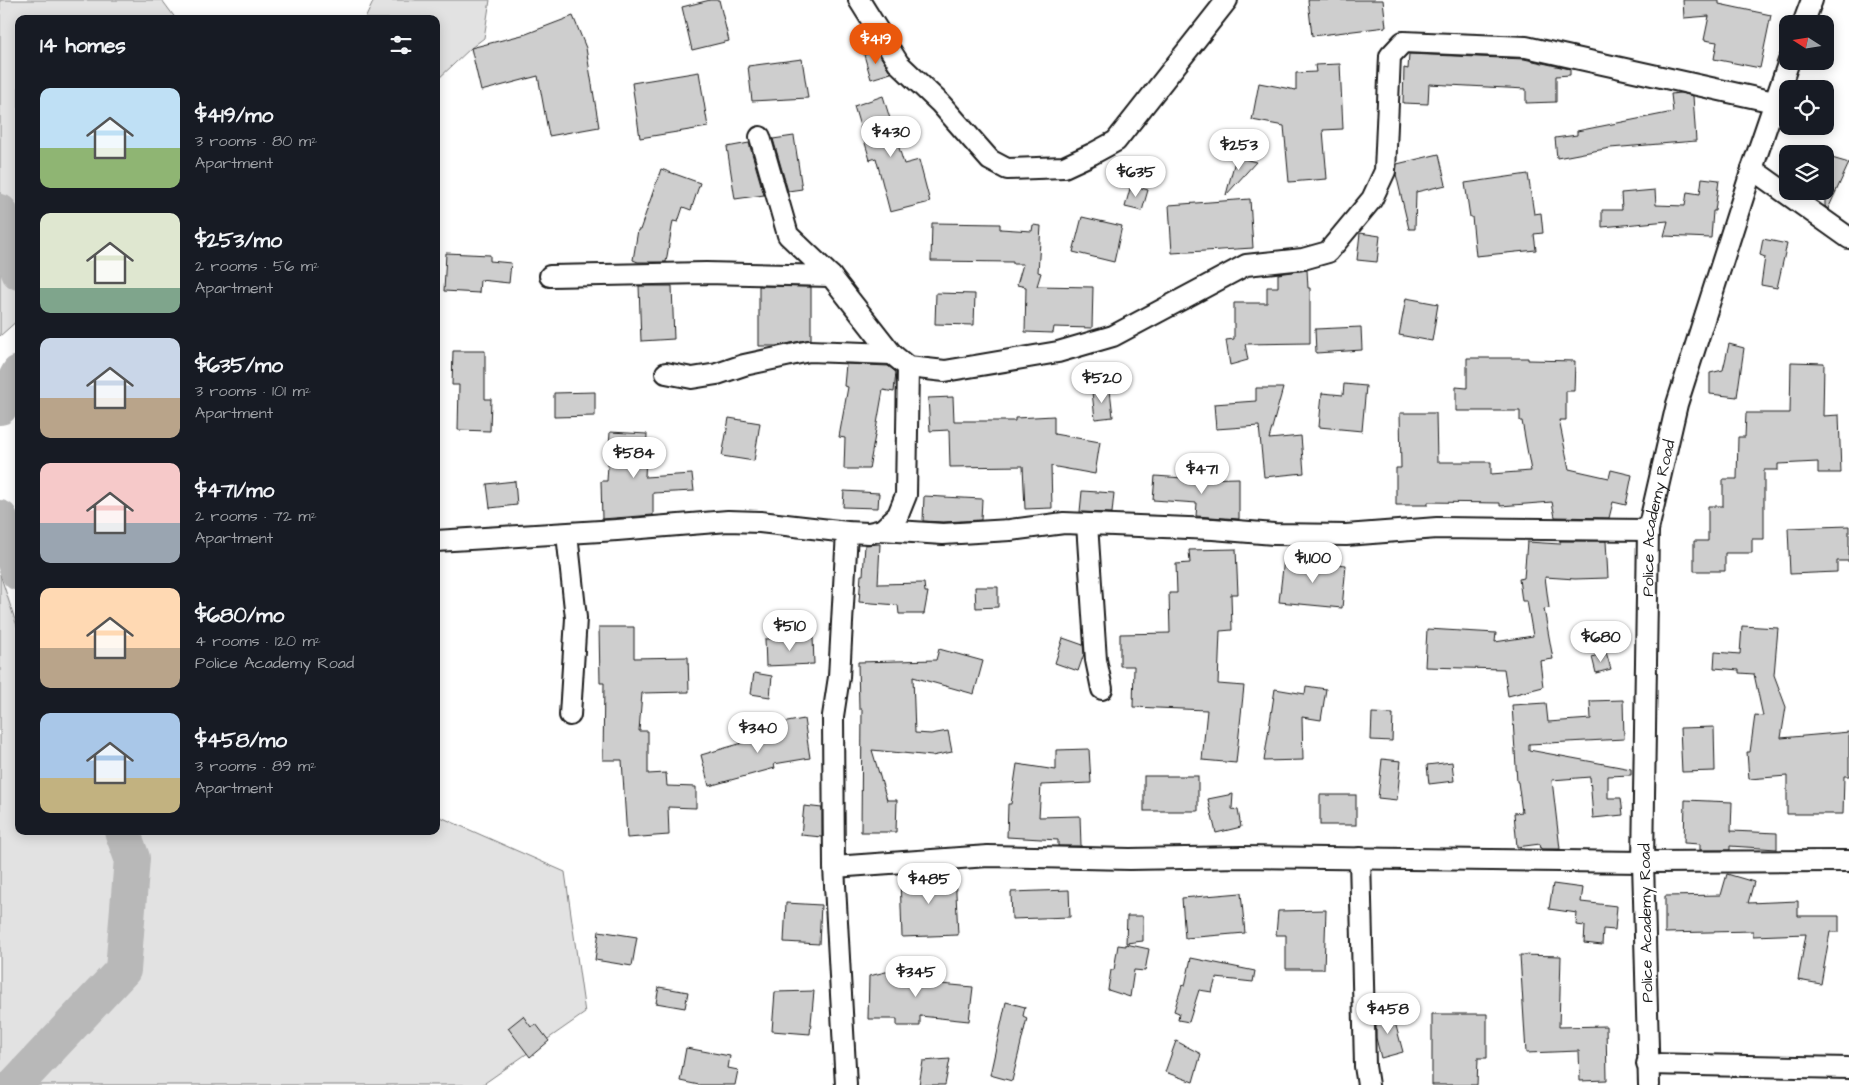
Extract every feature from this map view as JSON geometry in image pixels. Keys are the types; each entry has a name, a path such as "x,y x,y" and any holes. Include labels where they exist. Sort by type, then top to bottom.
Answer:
{"street":[{"path":"859,0 899,64 940,103 990,160 1007,169 1064,167 1116,141 1227,0"},
{"path":"1806,15 1812,0"},
{"path":"760,137 788,235 831,276 892,354 908,367 945,372 1058,352 1113,336 1246,265 1303,259 1328,252 1372,199 1385,171 1390,56 1403,42 1526,48 1774,102"},
{"name":"Police Academy Road","path":"1649,1085 1643,862 1648,530 1677,404 1786,70"},
{"path":"1752,169 1849,238"},
{"path":"550,276 706,273 831,276"},
{"path":"666,373 692,378 717,374 744,365 809,351 892,354"},
{"path":"882,530 898,515 906,496 908,367"},
{"path":"440,541 567,534 728,521 760,522 847,532 868,533 882,530 943,534 1010,530 1064,523 1213,529 1274,534 1346,535 1437,528 1648,530"},
{"path":"1087,524 1096,660 1102,689"},
{"path":"846,1085 834,867 833,716 839,677 847,532"},
{"path":"567,534 576,618 570,715"},
{"path":"834,867 988,856 1130,859 1241,857 1643,862 1849,861"},
{"path":"1360,858 1365,1066 1368,1085"},
{"path":"1647,1064 1849,1068"}],"shaded area":[{"path":"0,0 162,0 173,15 15,15 15,323 0,336"},
{"path":"374,0 490,0 484,38 440,77 440,15 367,15"},
{"path":"0,574 15,620 15,835 440,835 440,817 565,872 585,1013 482,1085 0,1085"}],"building":[{"path":"710,0 719,0 729,41 692,50 682,7"},
{"path":"1308,0 1383,0 1386,27 1312,36"},
{"path":"1683,0 1719,0 1719,4 1771,15 1760,68 1714,59 1717,42 1704,40 1709,16 1684,18"},
{"path":"573,16 586,48 599,127 549,136 538,76 481,91 471,48 526,34"},
{"path":"877,51 891,73 871,79 864,55"},
{"path":"1409,54 1524,59 1570,69 1570,75 1556,76 1556,102 1526,103 1526,89 1429,84 1428,104 1403,103 1404,68 1408,69"},
{"path":"802,59 808,98 752,101 748,66"},
{"path":"1340,64 1343,129 1323,130 1327,179 1289,182 1284,126 1252,120 1259,83 1296,90 1296,73 1316,72 1315,65"},
{"path":"699,72 708,127 640,138 632,83"},
{"path":"1680,93 1693,96 1696,141 1610,148 1557,158 1555,138 1577,135 1577,131 1673,112 1671,94"},
{"path":"883,96 904,164 919,160 930,202 890,212 876,158 870,160 854,106"},
{"path":"794,136 802,189 788,191 773,139"},
{"path":"749,143 764,195 735,199 727,147"},
{"path":"1439,154 1446,185 1416,192 1415,229 1409,229 1396,174 1397,164"},
{"path":"1236,157 1256,162 1226,195"},
{"path":"1834,159 1849,163 1834,196"},
{"path":"661,169 700,183 691,210 683,207 678,222 673,221 666,262 638,262 633,260 638,230 640,230"},
{"path":"1528,174 1534,214 1541,213 1543,233 1534,234 1536,250 1476,256 1472,217 1470,217 1465,183"},
{"path":"1702,178 1719,180 1715,211 1713,211 1711,238 1664,236 1668,221 1602,227 1602,210 1622,210 1621,193 1655,190 1656,205 1685,206 1687,192 1700,194"},
{"path":"1131,185 1148,190 1142,211 1125,207"},
{"path":"1250,199 1253,248 1172,253 1169,205"},
{"path":"1825,200 1832,200 1828,209 1825,206"},
{"path":"1082,217 1122,226 1114,262 1073,252"},
{"path":"932,223 1000,224 1000,229 1032,231 1033,225 1041,226 1038,272 1041,273 1037,286 1093,287 1092,328 1054,327 1053,333 1025,332 1026,287 1017,285 1023,264 1013,264 1013,262 931,261"},
{"path":"1360,233 1380,236 1377,262 1357,260"},
{"path":"1763,239 1787,244 1777,288 1761,285 1765,257 1760,255"},
{"path":"446,253 490,255 490,261 511,263 509,283 480,280 479,293 444,291"},
{"path":"1307,270 1308,288 1310,288 1310,343 1245,344 1248,360 1230,365 1226,340 1234,339 1234,303 1267,303 1267,287 1278,287 1278,274"},
{"path":"639,286 672,286 674,339 641,341"},
{"path":"759,286 811,287 811,339 776,346 759,346"},
{"path":"936,293 975,294 974,325 935,324"},
{"path":"1406,298 1438,304 1432,341 1399,335"},
{"path":"1361,327 1362,350 1316,353 1315,329"},
{"path":"1729,344 1744,348 1737,397 1710,394 1710,373 1723,370"},
{"path":"453,351 485,351 485,399 491,399 490,431 458,430 459,385 452,385"},
{"path":"1467,358 1528,358 1528,360 1575,361 1574,391 1566,391 1566,420 1559,420 1569,469 1609,478 1611,470 1632,475 1626,505 1613,502 1609,518 1555,517 1552,502 1500,506 1500,503 1428,502 1428,505 1396,505 1396,468 1401,468 1400,413 1436,413 1437,462 1491,462 1491,474 1531,471 1522,421 1520,421 1520,411 1456,411 1456,387 1467,388"},
{"path":"1791,362 1824,363 1823,416 1839,415 1841,473 1818,473 1818,462 1778,464 1778,470 1764,470 1764,539 1752,539 1752,553 1725,553 1725,571 1694,571 1694,541 1708,541 1708,506 1723,506 1723,479 1737,479 1738,437 1745,437 1746,413 1790,413"},
{"path":"846,364 888,366 896,372 894,392 883,390 869,469 844,469 845,438 839,437 848,387 844,386"},
{"path":"1344,384 1366,386 1362,431 1319,427 1322,393 1343,395"},
{"path":"1256,388 1283,388 1269,439 1301,436 1304,473 1264,477 1259,426 1216,429 1214,404 1256,401"},
{"path":"1110,390 1113,417 1095,419 1092,392"},
{"path":"595,392 595,416 554,417 554,393"},
{"path":"953,397 954,421 1015,421 1015,418 1054,416 1054,434 1100,442 1095,474 1051,466 1052,508 1025,509 1023,466 950,467 949,430 930,431 928,398"},
{"path":"729,418 760,423 754,461 722,456"},
{"path":"610,432 647,434 645,477 692,474 694,491 653,493 653,515 602,519 601,481 607,481"},
{"path":"1155,476 1197,479 1239,478 1239,519 1196,516 1197,503 1153,500"},
{"path":"515,481 517,505 490,508 487,484"},
{"path":"844,491 879,493 878,508 843,507"},
{"path":"1082,491 1114,493 1112,513 1080,512"},
{"path":"924,496 982,499 981,520 923,521"},
{"path":"1849,526 1849,561 1837,561 1837,572 1790,574 1788,528"},
{"path":"1560,541 1606,541 1608,578 1575,579 1545,577 1549,608 1544,609 1553,659 1540,661 1543,687 1508,696 1504,669 1425,667 1427,629 1496,633 1495,642 1533,636 1527,601 1522,601 1519,579 1524,578 1527,542 1560,544"},
{"path":"880,544 878,584 924,583 925,592 928,592 924,614 899,614 898,605 859,602 865,545"},
{"path":"1236,549 1238,594 1231,594 1232,630 1220,631 1218,684 1244,686 1236,763 1202,760 1207,710 1133,707 1134,666 1120,666 1120,634 1170,633 1169,593 1177,593 1176,564 1190,563 1189,550"},
{"path":"1284,559 1346,565 1342,608 1279,602"},
{"path":"975,587 998,587 998,607 976,608"},
{"path":"1742,626 1778,628 1774,675 1786,707 1781,738 1849,732 1849,776 1844,776 1843,814 1787,814 1787,776 1749,779 1747,752 1750,752 1755,715 1763,716 1754,674 1739,673 1739,670 1714,668 1715,652 1740,654"},
{"path":"599,627 634,627 634,658 688,657 689,692 642,693 639,731 648,731 648,774 666,773 667,786 696,787 696,808 668,807 669,835 627,838 622,760 603,760 604,683 600,683"},
{"path":"813,637 814,664 766,666 765,639"},
{"path":"1063,638 1083,645 1084,654 1078,671 1055,663"},
{"path":"939,649 983,661 974,694 913,677 915,733 931,734 948,731 952,752 932,756 872,750 887,800 897,800 896,832 861,832 862,709 859,709 858,662 936,660"},
{"path":"1606,652 1611,669 1596,673 1592,657"},
{"path":"754,673 772,676 770,697 751,694"},
{"path":"1306,686 1326,689 1321,720 1302,717 1303,760 1264,761 1275,689 1305,694"},
{"path":"1623,700 1624,739 1529,744 1529,750 1631,769 1631,775 1608,776 1608,798 1621,798 1623,815 1593,818 1590,777 1552,780 1560,849 1541,849 1540,844 1517,847 1514,813 1522,812 1517,782 1512,705 1546,703 1548,722 1591,719 1590,701"},
{"path":"1372,713 1393,714 1392,741 1371,740"},
{"path":"804,719 810,758 774,764 775,768 709,786 701,755 777,733 776,724"},
{"path":"1714,727 1715,771 1682,772 1680,728"},
{"path":"1089,749 1091,783 1041,785 1039,817 1080,816 1081,846 1058,846 1058,840 1007,837 1008,804 1011,804 1017,764 1056,770 1056,750"},
{"path":"1382,759 1401,761 1397,800 1378,798"},
{"path":"1452,762 1454,781 1429,784 1427,765"},
{"path":"1144,776 1198,776 1198,811 1144,811"},
{"path":"1233,794 1232,809 1238,810 1241,827 1216,833 1208,799"},
{"path":"1320,795 1356,795 1356,825 1320,825"},
{"path":"1685,800 1732,802 1731,831 1777,833 1777,849 1730,846 1730,850 1700,850 1700,844 1684,843"},
{"path":"804,806 822,808 822,837 801,835"},
{"path":"955,873 958,935 902,937 900,876"},
{"path":"1727,874 1754,882 1748,903 1798,901 1798,916 1839,916 1839,932 1830,932 1821,984 1798,980 1806,934 1753,936 1753,931 1665,933 1665,896 1721,895"},
{"path":"1553,884 1583,888 1581,902 1617,906 1615,930 1603,929 1602,945 1584,943 1585,926 1576,925 1577,913 1549,909"},
{"path":"1069,890 1070,917 1012,919 1011,892"},
{"path":"1241,893 1245,933 1185,938 1182,898"},
{"path":"786,903 821,905 819,944 784,942"},
{"path":"1326,910 1324,969 1286,969 1286,935 1276,935 1278,911"},
{"path":"1127,916 1143,916 1143,941 1126,943"},
{"path":"599,931 637,937 632,966 595,960"},
{"path":"1126,944 1149,949 1145,971 1134,970 1130,997 1108,990 1111,970 1114,970 1118,945 1126,946"},
{"path":"1520,955 1561,956 1559,1027 1606,1026 1607,1080 1580,1081 1579,1051 1526,1053"},
{"path":"1191,958 1255,971 1253,982 1216,978 1212,992 1199,990 1189,1022 1178,1020 1179,1013 1174,1011 1182,985 1185,986"},
{"path":"915,965 919,982 973,987 969,1021 920,1016 920,1026 897,1026 897,1019 868,1019 869,976"},
{"path":"659,987 688,992 685,1008 656,1003"},
{"path":"814,991 810,1034 772,1031 775,992"},
{"path":"1006,1002 1025,1007 1023,1016 1027,1018 1012,1081 990,1075"},
{"path":"1392,1011 1403,1052 1381,1058 1376,1038 1376,1015"},
{"path":"1432,1014 1487,1014 1487,1058 1478,1058 1477,1085 1432,1085"},
{"path":"523,1016 531,1027 536,1024 549,1041 530,1057 508,1028"},
{"path":"1176,1041 1201,1054 1193,1082 1165,1072"},
{"path":"686,1048 730,1056 728,1068 738,1070 735,1085 699,1085 680,1081"},
{"path":"950,1059 945,1085 919,1085 923,1061"}],"waterway":[{"path":"0,212 15,259"},
{"path":"0,407 15,380"},
{"path":"0,518 4,536 15,563"},
{"path":"15,1085 123,970 132,858 123,835"}]}
